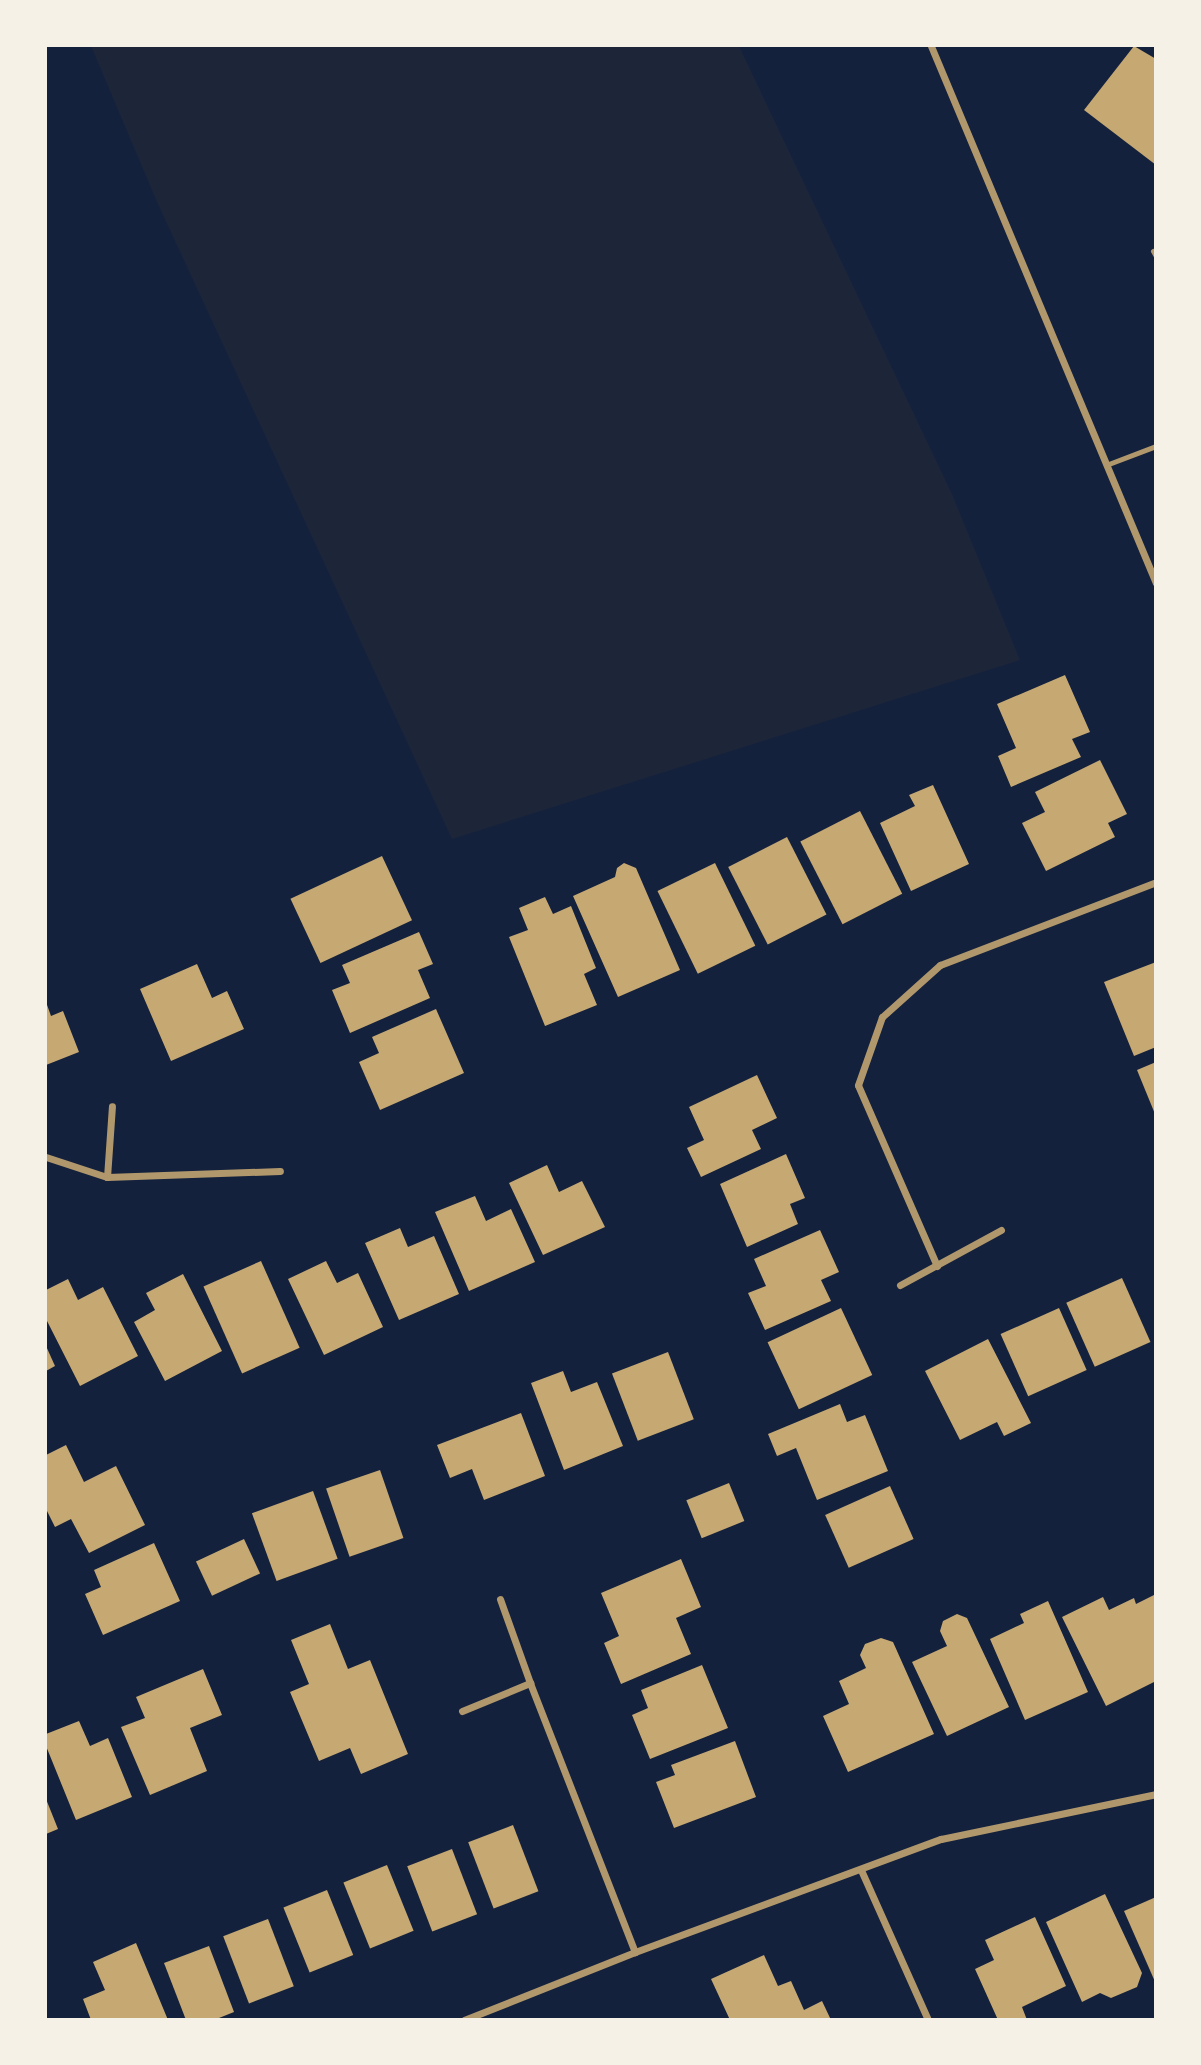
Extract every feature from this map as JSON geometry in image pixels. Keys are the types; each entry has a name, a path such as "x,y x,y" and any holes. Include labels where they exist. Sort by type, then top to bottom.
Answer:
{"street":[{"path":"931,46 1156,583"},
{"path":"937,1266 858,1085 882,1017 940,965 1156,882"},
{"path":"107,1177 112,1106"},
{"path":"46,1157 107,1177 280,1171"},
{"path":"900,1285 1001,1230"},
{"path":"500,1599 635,1952"},
{"path":"461,1711 530,1683"},
{"path":"464,2020 635,1952 941,1839 1156,1794"},
{"path":"861,1870 928,2020"}],"lane":[{"path":"1106,465 1156,446"}],"shaded area":[{"path":"91,46 739,46 952,494 1020,660 452,839 157,202"}],"building":[{"path":"1134,46 1156,59 1156,165 1084,110"},
{"path":"1065,675 1090,732 1072,739 1081,757 1011,787 998,756 1016,748 997,704"},
{"path":"1100,760 1127,814 1108,823 1115,837 1046,871 1022,823 1045,812 1035,792"},
{"path":"933,785 969,864 911,891 880,823 915,806 909,795"},
{"path":"860,811 902,894 843,924 800,841"},
{"path":"787,837 826,915 768,944 728,867"},
{"path":"382,856 412,920 320,963 290,899"},
{"path":"624,863 636,868 680,970 618,997 573,896 615,877 617,868"},
{"path":"715,863 755,946 698,974 657,891"},
{"path":"545,897 553,914 571,906 596,968 584,974 597,1005 545,1026 509,937 528,930 519,908"},
{"path":"419,932 433,964 418,970 430,998 350,1033 332,990 350,983 342,965"},
{"path":"1156,962 1156,1047 1134,1056 1104,982"},
{"path":"197,964 212,998 227,991 244,1029 171,1061 140,989"},
{"path":"46,1002 51,1016 63,1011 79,1052 46,1065"},
{"path":"436,1009 464,1073 380,1110 359,1062 379,1053 372,1037"},
{"path":"1156,1062 1156,1114 1155,1114 1137,1070"},
{"path":"757,1075 777,1118 752,1130 761,1149 701,1177 687,1148 704,1140 689,1107"},
{"path":"786,1154 805,1198 790,1204 798,1224 747,1247 720,1184"},
{"path":"547,1165 559,1192 582,1181 605,1227 543,1255 509,1183"},
{"path":"475,1196 486,1221 511,1209 535,1262 469,1291 435,1212"},
{"path":"400,1228 408,1247 434,1236 459,1294 399,1320 365,1243"},
{"path":"820,1230 839,1272 821,1280 831,1301 765,1330 748,1293 766,1286 754,1259"},
{"path":"261,1261 300,1348 242,1373 203,1287"},
{"path":"326,1261 337,1283 358,1273 383,1327 324,1355 288,1279"},
{"path":"183,1274 222,1351 165,1381 134,1322 155,1310 146,1293"},
{"path":"1122,1278 1150,1342 1095,1367 1066,1303"},
{"path":"68,1279 78,1300 103,1287 138,1356 80,1386 46,1319 46,1290"},
{"path":"841,1308 872,1375 799,1409 768,1342"},
{"path":"1059,1308 1087,1370 1028,1396 1001,1334"},
{"path":"988,1339 1031,1423 1004,1436 997,1422 960,1440 925,1371"},
{"path":"46,1346 55,1366 46,1371"},
{"path":"668,1352 694,1419 638,1441 612,1374"},
{"path":"563,1371 571,1392 597,1382 623,1446 564,1470 531,1383"},
{"path":"840,1404 847,1422 865,1415 888,1471 817,1500 796,1448 777,1456 768,1434"},
{"path":"521,1413 545,1476 484,1500 472,1469 450,1478 437,1445"},
{"path":"66,1445 84,1482 116,1466 145,1525 89,1553 71,1519 55,1527 46,1509 46,1455"},
{"path":"380,1470 403,1538 350,1557 326,1489"},
{"path":"729,1483 744,1521 702,1538 686,1500"},
{"path":"890,1486 914,1539 849,1568 825,1515"},
{"path":"313,1491 338,1559 277,1581 252,1513"},
{"path":"244,1539 260,1573 212,1596 196,1561"},
{"path":"154,1543 180,1601 103,1635 85,1594 101,1587 94,1570"},
{"path":"681,1559 701,1607 676,1618 691,1654 621,1684 604,1643 619,1636 601,1593"},
{"path":"1156,1594 1156,1681 1106,1706 1062,1617 1103,1597 1109,1610 1134,1598 1136,1604"},
{"path":"1048,1601 1088,1692 1025,1720 990,1639 1024,1623 1020,1614"},
{"path":"957,1614 967,1618 1009,1707 947,1736 912,1662 947,1646 940,1631 943,1621"},
{"path":"330,1624 348,1669 370,1660 408,1754 361,1774 350,1748 319,1761 290,1692 309,1684 291,1640"},
{"path":"881,1638 893,1642 934,1734 848,1772 823,1716 849,1704 839,1681 866,1668 860,1655 865,1644"},
{"path":"702,1665 728,1728 650,1759 632,1715 648,1708 641,1690"},
{"path":"203,1669 222,1715 190,1728 207,1771 150,1795 121,1727 145,1718 136,1697"},
{"path":"79,1721 90,1746 108,1738 132,1797 76,1820 46,1746 46,1734"},
{"path":"735,1741 756,1797 674,1828 656,1782 675,1775 671,1765"},
{"path":"46,1799 58,1829 46,1834"},
{"path":"513,1825 538,1891 494,1908 468,1842"},
{"path":"452,1849 477,1914 432,1932 407,1866"},
{"path":"387,1865 414,1931 370,1948 343,1883"},
{"path":"327,1890 353,1955 310,1973 283,1908"},
{"path":"1105,1894 1142,1973 1137,1987 1111,1998 1100,1993 1082,2002 1046,1922"},
{"path":"1156,1897 1156,1984 1124,1911"},
{"path":"1035,1917 1066,1986 1022,2007 1027,2020 998,2020 975,1969 994,1960 985,1940"},
{"path":"268,1919 294,1986 249,2003 223,1936"},
{"path":"136,1943 168,2020 91,2020 83,1999 105,1990 93,1962"},
{"path":"209,1946 234,2012 214,2020 186,2020 164,1963"},
{"path":"764,1955 778,1986 791,1981 804,2010 822,2001 831,2020 730,2020 711,1979"}]}
